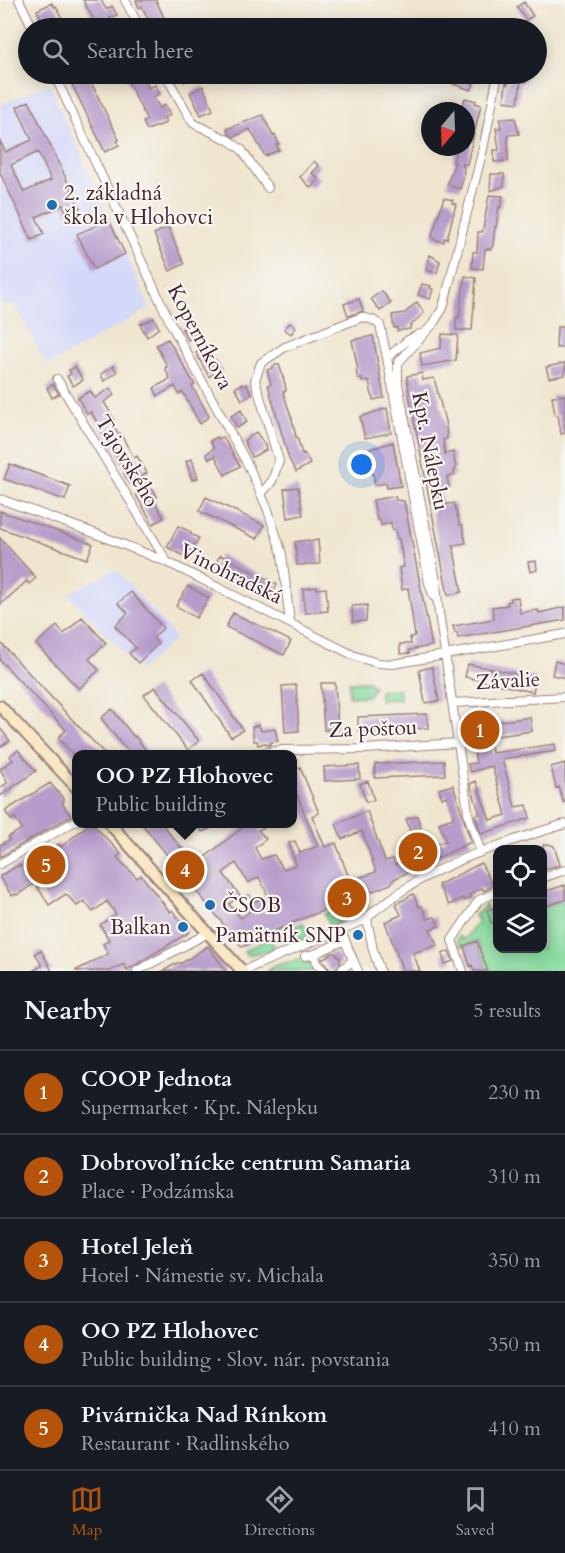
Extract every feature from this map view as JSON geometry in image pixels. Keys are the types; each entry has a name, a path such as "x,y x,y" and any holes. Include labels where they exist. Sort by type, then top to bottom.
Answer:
{"main road":[{"path":"0,706 72,783"},
{"path":"114,828 242,971"}],"street":[{"path":"125,0 135,18"},
{"path":"23,1 29,18"},
{"name":"Koperníkova","path":"59,84 171,324 249,466 268,510 282,555 290,623"},
{"path":"171,84 193,123 241,149 268,188"},
{"name":"Kpt. Nálepku","path":"482,852 469,818 436,581 398,384 398,363 433,324 443,308 483,149 496,84"},
{"path":"261,494 272,482 279,461 255,380 261,363 285,348 362,317 373,320 380,325 429,583 438,606"},
{"path":"387,358 408,340 424,332"},
{"name":"Tajovského","path":"57,379 167,562"},
{"name":"Vinohradská","path":"0,499 94,532 167,562 355,656 377,663 393,664 565,634"},
{"name":"Závalie","path":"453,703 565,696"},
{"name":"Za poštou","path":"284,750 365,749 458,743"},
{"path":"0,864 72,823"},
{"path":"242,971 367,919 370,914 397,894 431,875 482,852 565,824"},
{"path":"547,877 565,870"},
{"path":"463,971 452,940 479,900 493,894"},
{"path":"367,919 380,971"},
{"path":"137,971 208,933"},
{"path":"305,956 315,954 345,939 358,971"},
{"path":"315,954 314,965 324,971"},
{"path":"340,971 353,960"}],"shaded area":[{"name":"2. základná škola v Hlohovci","path":"49,84 150,308 47,366 16,305 0,305 0,105"},
{"path":"116,569 176,638 140,670 68,594"}],"green space":[{"path":"368,681 374,687 368,696 349,697 349,682"},
{"path":"399,689 400,699 380,700 380,690"},
{"path":"366,898 368,905 348,918 343,907"},
{"path":"565,900 565,971 488,971 477,941 460,947 457,939 459,936 464,940 479,920 474,916 486,905 491,923 493,922 493,953 547,953 547,906"},
{"path":"338,908 342,921 330,927 324,914"},
{"path":"303,923 309,936 285,945 279,933"},
{"path":"270,938 275,949 247,955 244,951"},
{"path":"306,958 316,971 266,971 277,965"}],"building":[{"path":"83,0 101,0 106,9 112,6 117,15 110,18 93,18"},
{"path":"136,0 156,0 164,18 147,18 142,6 139,8"},
{"path":"524,2 533,16 525,18 517,7"},
{"path":"52,3 61,18 41,18 37,10"},
{"path":"72,84 92,84 119,140 117,141 119,145 105,152"},
{"path":"129,84 147,84 149,88 155,85 160,94 153,97 160,108 165,105 170,115 164,117 166,123 147,130 143,122 147,120"},
{"path":"453,84 474,84 471,90"},
{"path":"506,84 521,84 518,103 504,101"},
{"path":"203,86 213,110 201,115 190,93"},
{"path":"465,98 476,101 475,103 464,102"},
{"path":"29,101 80,208 68,214 63,205 36,217 44,234 32,240 0,173 0,141 5,152 32,140 17,107","holes":["38,152 51,180 24,192 11,165"]},
{"path":"475,103 481,105 475,130"},
{"path":"263,115 279,144 276,145 279,150 265,156 250,129 234,137 227,129"},
{"path":"515,118 519,134 508,135 508,161 494,162 494,150 499,150 496,128 501,128 500,119"},
{"path":"455,156 469,156 467,164 463,164 464,175 460,189 447,185 455,162 453,162"},
{"path":"314,161 319,166 312,173 319,179 311,188 300,177"},
{"path":"491,174 504,174 504,186 490,191"},
{"path":"489,195 503,196 493,245 491,249 485,249 483,269 472,268 473,252 477,252 478,232 482,232 483,229"},
{"path":"444,198 453,200 452,203 456,204 447,239 444,238 444,242 433,239 432,235"},
{"path":"109,220 125,254 94,269 77,234"},
{"path":"168,227 184,264 170,271 154,234"},
{"path":"430,255 440,261 437,273 426,270"},
{"path":"465,276 476,278 472,330 456,330 456,318 459,318"},
{"path":"422,284 431,286 430,288 433,289 430,299 418,295"},
{"path":"382,291 391,303 380,311 371,299"},
{"path":"359,299 363,311 348,316 344,304"},
{"path":"417,302 424,313 410,326 410,329 397,331 397,327 394,328 392,315 405,313"},
{"path":"154,318 159,328 147,337 140,324"},
{"path":"193,323 199,334 188,340 182,329"},
{"path":"290,323 296,327 291,334 284,329"},
{"path":"557,327 565,327 565,347 556,348"},
{"path":"442,334 458,335 456,360 422,366 420,353 441,348"},
{"path":"373,336 384,398 373,400 369,381 362,382 362,379 358,379 352,340"},
{"path":"168,339 195,385 192,386 209,416 200,424 183,392 179,394 175,386 158,396 154,388 170,379 165,368 166,364 156,345"},
{"path":"206,346 222,371 209,377 196,353"},
{"path":"565,363 565,375 549,378 546,367"},
{"path":"279,364 286,391 283,392 296,437 302,454 304,453 310,464 296,472 289,459 268,385 271,384 267,370"},
{"path":"113,366 117,372 104,381 101,374"},
{"path":"75,367 83,380 73,386 67,376 71,374 69,370"},
{"path":"422,373 423,380 434,378 446,425 447,439 443,440 445,454 453,452 456,469 454,470 455,475 447,477 449,488 440,490 443,505 454,503 466,543 453,545 462,592 448,595 409,394 407,376"},
{"path":"53,384 59,394 52,398 47,388"},
{"path":"242,384 243,386 246,384 252,394 242,400 235,388"},
{"path":"110,388 114,395 104,402 114,419 110,421 118,434 120,433 134,458 137,456 147,473 130,483 124,473 126,471 91,412 87,414 78,398 90,391 95,398"},
{"path":"565,395 565,433 561,434 552,396"},
{"path":"387,408 391,433 365,438 360,417"},
{"path":"241,410 247,422 237,428 231,416"},
{"path":"256,432 266,450 252,457 244,441"},
{"path":"217,437 218,439 223,437 240,466 225,475 215,456 209,459 206,454 214,448 210,441"},
{"path":"393,442 401,486 387,488 386,483 375,485 373,473 367,474 366,468 354,470 352,463 369,456 367,450"},
{"path":"192,459 198,478 192,480 186,461"},
{"path":"10,464 70,486 65,500 4,479"},
{"path":"298,487 303,515 288,518 284,489"},
{"path":"147,489 149,491 153,489 157,497 153,499 164,518 153,524 136,495"},
{"path":"395,496 396,500 404,501 432,646 400,654 400,644 411,644 410,637 415,636 408,588 402,590 399,568 404,566 399,539 397,539 395,530 392,530 391,523 381,525 380,520 377,520 373,500"},
{"path":"206,497 264,525 257,539 199,511"},
{"path":"0,511 93,544 87,559 0,528"},
{"path":"178,526 199,538 187,558 167,547"},
{"path":"0,538 36,578 29,584 27,581 0,605"},
{"path":"309,540 309,542 318,540 320,564 297,565 295,542"},
{"path":"220,555 277,584 271,598 213,569"},
{"path":"536,561 537,570 530,572 528,562"},
{"path":"188,586 209,598 196,618 176,606"},
{"path":"317,587 317,589 326,588 328,611 305,613 303,589"},
{"path":"131,592 163,628 153,638 158,644 138,663 129,653 136,648 115,626 128,613 118,603"},
{"path":"518,597 520,613 538,610 539,613 565,607 565,620 458,638 453,626 494,619 492,607 508,605 507,602 511,601 511,598"},
{"path":"367,605 366,621 353,622 352,606"},
{"path":"233,613 291,641 284,655 226,627"},
{"path":"82,617 106,643 89,659 99,670 79,689 36,644 57,626 64,634"},
{"path":"0,642 101,750 72,750 72,753 58,738 66,730 0,660"},
{"path":"555,661 565,664 565,678 552,675"},
{"path":"468,664 536,678 533,692 465,677"},
{"path":"432,667 439,701 425,703 419,670"},
{"path":"203,673 243,730 231,737 192,680"},
{"path":"321,683 335,683 338,729 324,730"},
{"path":"296,685 299,731 285,732 282,686"},
{"path":"155,687 199,741 188,750 144,695"},
{"path":"112,709 146,750 128,750 101,718"},
{"path":"486,712 488,723 530,717 532,731 490,737 492,753 555,744 556,751 502,759 515,807 527,805 530,818 481,834 475,815 480,814 470,784 476,781 490,820 506,815 492,766 470,772 468,764 476,763 469,715"},
{"path":"427,714 428,728 358,731 358,717"},
{"path":"259,725 261,731 275,729 278,741 271,742 269,746 265,743 258,745 257,741 254,741 252,727"},
{"path":"0,728 10,741 0,747"},
{"path":"18,750 36,771 0,796 0,788 7,781 0,769 13,760 10,756"},
{"path":"444,761 445,775 375,778 375,764"},
{"path":"565,763 565,802 563,802 559,787 556,788 551,767"},
{"path":"359,765 360,779 325,781 324,767"},
{"path":"300,767 319,813 312,816 325,847 336,843 350,881 376,872 362,831 342,839 336,824 367,811 385,861 393,859 395,865 410,859 406,847 425,840 427,847 446,841 439,823 453,818 453,814 447,796 442,798 439,789 453,785 471,842 394,879 391,884 292,923 242,947 145,828 165,828 195,865 242,828 263,828 258,830 266,839 255,848 261,859 274,855 283,869 296,865 289,843 295,841 300,853 318,846 297,795 297,768","holes":["236,863 248,883 259,877 268,896 253,902 249,895 242,898 250,911 241,918 229,904 240,896 223,873"]},
{"path":"368,781 374,800 366,802 360,784"},
{"path":"50,783 62,797 64,801 62,803 71,816 0,857 0,845 10,840 8,837 22,829 15,818 11,820 5,811"},
{"path":"417,816 421,827 410,831 406,819"},
{"path":"84,828 97,828 121,854 117,857 137,878 141,875 170,912 172,910 188,933 127,970 124,964 110,971 75,971 108,954 103,944 109,940 100,925 116,914 107,901 93,912 84,901 77,906 66,894 49,905 35,883 12,896 0,878 19,865 20,867 30,861 33,866 54,852 51,849 59,844 61,847"},
{"path":"548,844 554,846 560,865 547,868 547,845 543,845"},
{"path":"481,863 493,886 484,891 482,888 469,895 471,897 464,901 463,898 449,905 438,885"},
{"path":"565,885 565,900 547,906 547,891"},
{"path":"413,894 419,907 422,906 427,919 435,917 439,926 430,929 437,945 413,953 420,971 403,971 385,922 401,915 396,904"},
{"path":"493,908 493,922 491,923 487,910"},
{"path":"477,941 488,971 474,971 472,965 470,966 464,946"},
{"path":"208,946 226,971 163,971 177,963 182,963"},
{"path":"41,950 52,971 32,971 42,966 35,953"},
{"path":"449,951 453,961 445,964 442,954"},
{"path":"332,953 340,958 340,964 334,971 330,970 322,959"}],"place":[{"name":"2. základná škola v Hlohovci","path":"52,205"},
{"name":"COOP Jednota","path":"480,730"},
{"name":"Dobrovoľnícke centrum Samaria","path":"418,852"},
{"name":"Pivárnička Nad Rínkom","path":"46,865"},
{"name":"OO PZ Hlohovec","path":"185,870"},
{"name":"Hotel Jeleň","path":"347,898"},
{"name":"ČSOB","path":"210,905"},
{"name":"Balkan","path":"183,927"},
{"name":"Pamätník SNP","path":"358,935"}]}
